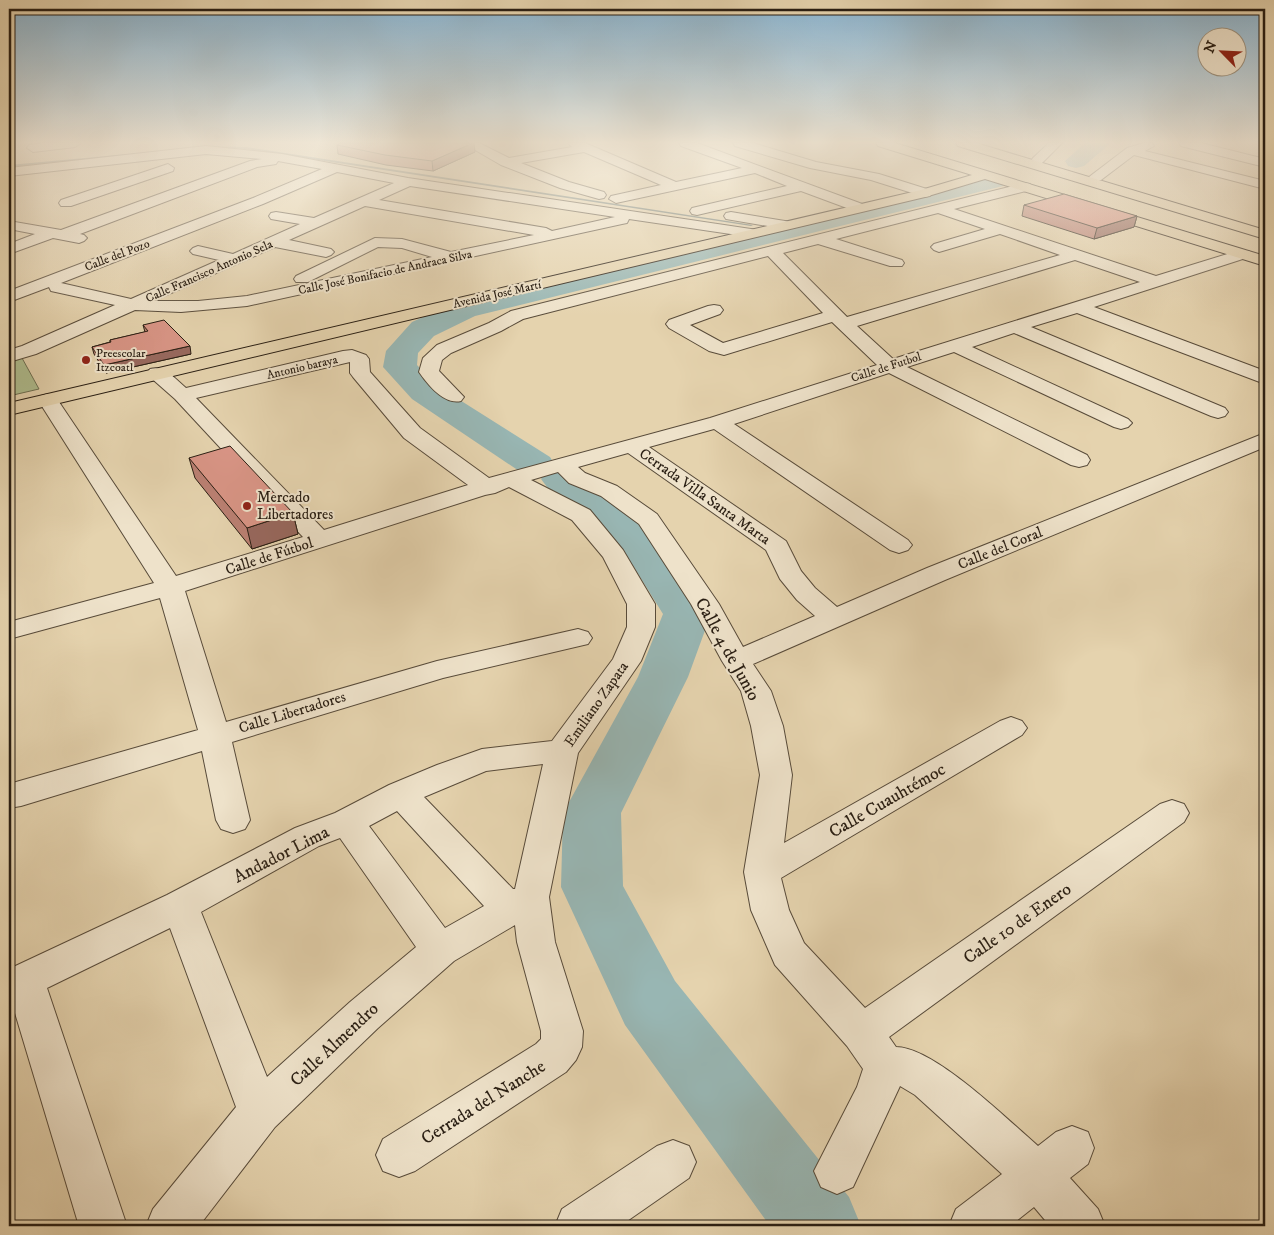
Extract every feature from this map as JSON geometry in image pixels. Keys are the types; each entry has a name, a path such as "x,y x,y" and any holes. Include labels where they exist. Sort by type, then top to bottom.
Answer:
{"main road":[{"name":"Avenida José Martí","path":"9,409 785,225 859,201"},
{"name":"Avenida José Martí","path":"870,201 894,201"},
{"path":"1069,201 1265,261"},
{"path":"1102,201 1265,248"},
{"path":"1152,201 1265,235"},
{"path":"1178,201 1265,226"}],"street":[{"path":"66,203 73,201"},
{"path":"9,249 155,201"},
{"path":"9,306 141,255 159,245 244,212 258,201"},
{"name":"Calle del Pozo","path":"9,297 258,201"},
{"name":"Calle Francisco Antonio Sela","path":"9,356 133,304 368,201"},
{"path":"461,218 493,201"},
{"path":"531,201 751,233"},
{"path":"627,201 785,225"},
{"path":"697,211 741,201"},
{"path":"454,397 429,372 433,358 444,349 495,328 517,315 971,201"},
{"path":"365,202 560,234"},
{"path":"939,209 1157,282"},
{"path":"276,216 317,223"},
{"name":"Calle José Bonifacio de Andraca Silva","path":"57,287 133,304 208,306 263,298 636,217"},
{"path":"9,225 90,240"},
{"path":"938,247 1000,230"},
{"path":"818,238 896,262"},
{"path":"275,242 326,252"},
{"path":"108,243 136,248"},
{"path":"263,298 375,243 398,243 452,257"},
{"path":"771,250 839,320 889,366 1079,460"},
{"path":"198,251 236,259"},
{"name":"Calle de Futbol","path":"519,476 716,422 1243,254"},
{"path":"714,310 675,324 716,347 724,349 839,320 1075,255"},
{"path":"1078,307 1265,378"},
{"path":"1015,327 1218,412"},
{"path":"955,346 1121,424"},
{"name":"Antonio baraya","path":"182,395 352,356 359,359 360,373 371,388 412,433 487,488"},
{"path":"157,373 182,395 320,540"},
{"path":"48,400 170,587 215,736 233,820"},
{"path":"716,422 899,545"},
{"name":"Calle del Coral","path":"736,660 1265,439"},
{"name":"Cerrada Villa Santa Marta","path":"631,445 777,546 789,573 806,594 834,618"},
{"name":"Calle 4 de Junio","path":"563,464 577,478 609,491 648,519 705,604 736,660 756,691 768,726 776,775 762,872 770,910 789,954 874,1050"},
{"name":"Calle de Fútbol","path":"9,632 170,587 487,488 519,476"},
{"name":"Emiliano Zapata","path":"519,476 581,515 614,555 641,604 641,626 627,661 562,751"},
{"name":"Calle Libertadores","path":"9,796 437,670 578,638"},
{"name":"Calle Cuauhtémoc","path":"762,872 1011,728"},
{"name":"Andador Lima","path":"16,983 180,906 307,837 347,822 401,794 482,760 562,751"},
{"name":"Cerrada del Nanche","path":"399,1155 551,1058 560,1047 562,1031 536,942 520,903 562,751"},
{"path":"401,794 520,903"},
{"name":"Calle 10 de Enero","path":"874,1050 1172,813"},
{"path":"347,822 440,950"},
{"name":"Calle Almendro","path":"170,1226 260,1112 364,1015 440,950 520,903"},
{"path":"180,906 260,1112"},
{"path":"16,983 103,1226"},
{"path":"837,1170 876,1094 874,1050"},
{"path":"874,1050 930,1081 1037,1176 1081,1226"},
{"path":"973,1226 1072,1148"},
{"path":"579,1226 673,1162"}],"green space":[{"path":"22,358 39,389 9,396 9,361"}],"building":[{"path":"1040,201 1086,201 1137,216 1097,228 1024,205"},
{"path":"164,320 190,346 104,365 92,347 111,342 110,340 148,331 143,325"},
{"path":"230,446 293,513 247,528 189,458"}],"waterway":[{"path":"591,201 751,225"},
{"path":"536,465 424,392 400,367 402,351 423,329 464,310 914,201"},
{"path":"784,231 788,232"},
{"path":"561,479 641,545 687,614 663,677 592,813 592,887 650,1003 820,1226"}],"place":[{"name":"Preescolar Itzcoatl","path":"86,360"},
{"name":"Mercado Libertadores","path":"247,506"}]}
